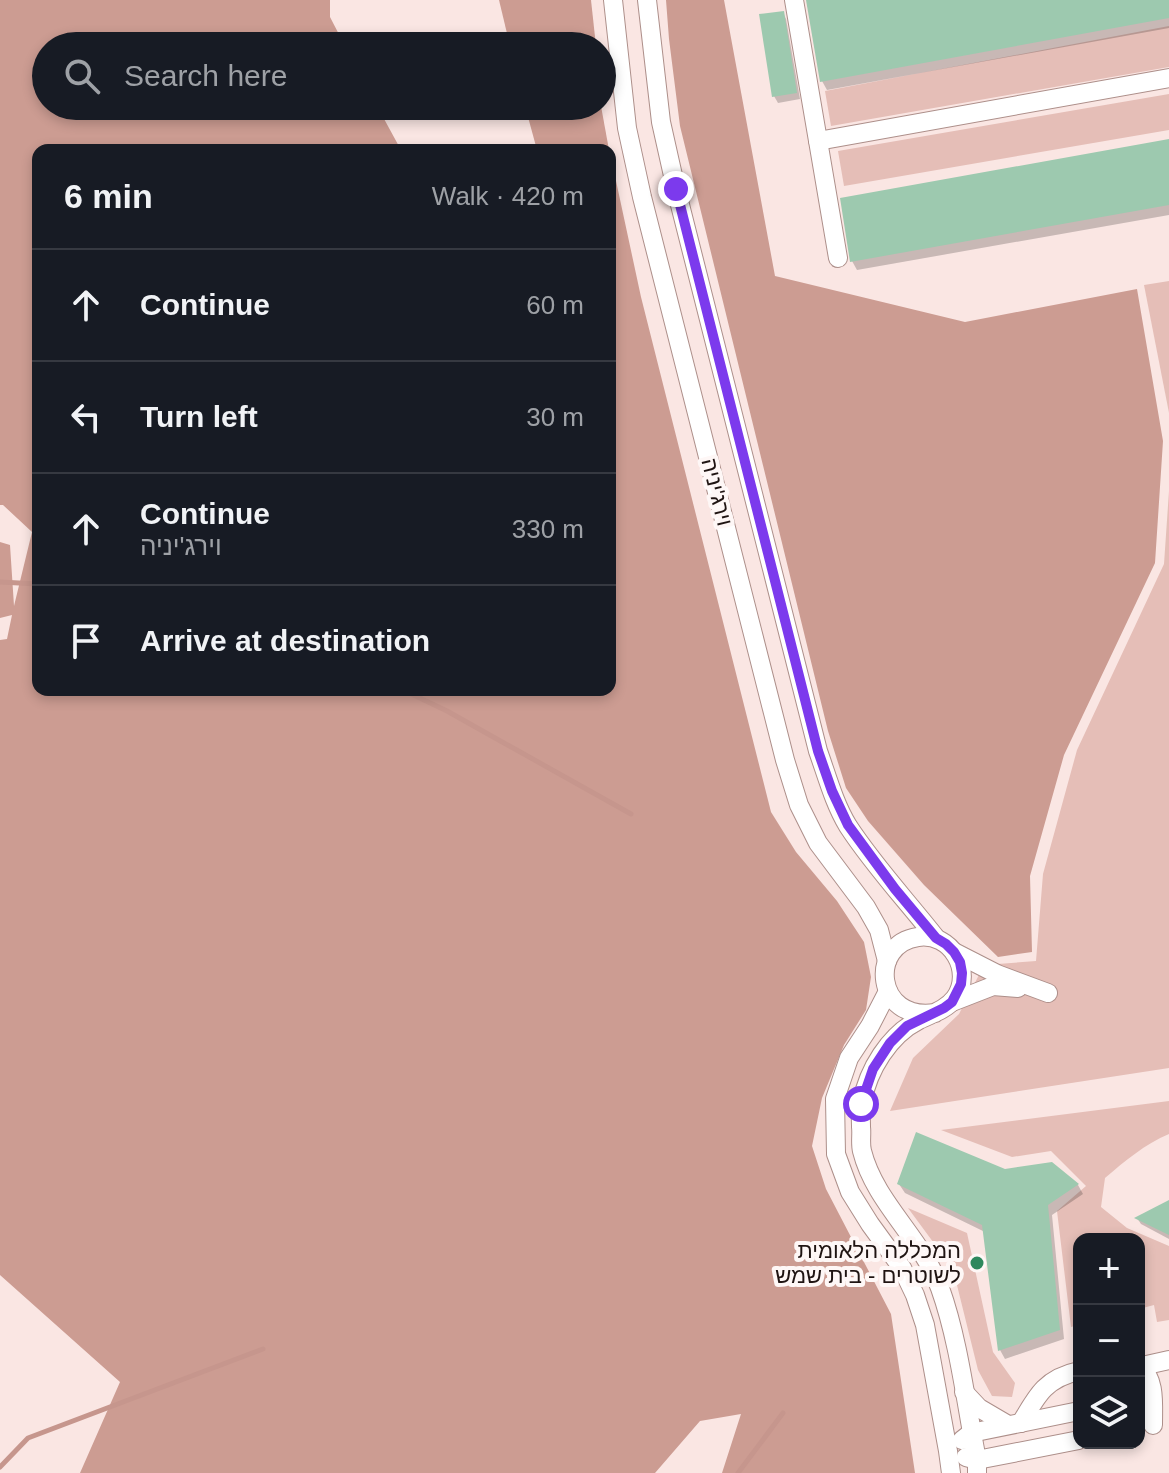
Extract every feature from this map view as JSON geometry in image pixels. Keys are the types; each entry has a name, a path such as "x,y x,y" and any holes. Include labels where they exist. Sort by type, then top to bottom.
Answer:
{"street":[{"name":"וירג'יניה","path":"613,0 627,128 642,197 785,760 799,805 818,843 866,907 879,930 887,961"},
{"name":"וירג'יניה","path":"647,0 661,122 676,189 818,751 848,825 936,938"},
{"path":"794,0 838,258"},
{"path":"818,141 1169,78"},
{"path":"935,1013 913,1013 902,1008 888,991 885,981 887,961 902,942 925,936 936,938 954,952 962,973 961,984 952,1002"},
{"path":"954,952 997,974 1041,991 993,986 952,1002 907,1026 890,1043 873,1069 861,1104 862,1149 873,1181 924,1254 939,1285 950,1319 977,1467"},
{"path":"888,991 849,1058 835,1099 836,1154 850,1192 902,1268 915,1295 925,1325 951,1473"},
{"path":"1145,1364 1169,1360"},
{"path":"1145,1372 1150,1378 1154,1396 1154,1425"},
{"path":"1014,1424 1052,1380 1073,1373"},
{"path":"964,1392 979,1408 1014,1424"},
{"path":"948,1451 971,1433 1073,1412"},
{"path":"948,1451 977,1467 1073,1442"}],"shaded area":[{"path":"0,0 330,0 330,17 338,32 32,32 32,120 385,120 398,144 32,144 32,532 0,505"},
{"path":"499,0 591,0 594,32 507,32"},
{"path":"666,0 724,0 775,276 965,322 1137,289 1163,441 1155,563 1064,755 1030,876 1032,952 998,957 924,885 868,821 846,788 828,731 680,126"},
{"path":"1169,26 1169,67 831,126 825,91"},
{"path":"1169,94 1169,130 844,186 838,151"},
{"path":"529,120 604,120 608,144 535,144"},
{"path":"616,181 641,297 771,812 796,852 837,901 864,942 871,977 866,1010 844,1045 822,1098 812,1146 826,1189 891,1314 915,1473 722,1473 741,1414 700,1421 655,1473 80,1473 120,1382 0,1275 0,640 7,639 12,615 0,618 0,542 10,545 14,606 32,532 32,696 616,696"},
{"path":"1169,281 1169,413 1144,285"},
{"path":"1169,491 1169,1068 890,1111 913,1058 959,1014 984,965 1036,961 1043,874 1077,750 1164,564"},
{"path":"1169,1101 1169,1134 1143,1148 1105,1178 1101,1207 1127,1228 1139,1233 1073,1233 1073,1326 1057,1211 1086,1186 1051,1151 1012,1157 941,1130"},
{"path":"908,1208 967,1233 993,1352 1015,1383 1012,1397 992,1396 978,1370 953,1269"},
{"path":"1145,1236 1169,1246 1169,1320 1157,1322 1154,1305 1145,1307"}],"building":[{"path":"806,0 1169,0 1169,18 820,82"},
{"path":"784,11 797,93 772,97 759,14"},
{"path":"1169,139 1169,205 850,262 840,198"},
{"path":"916,1132 1005,1169 1052,1162 1079,1184 1048,1205 1060,1330 998,1351 982,1225 897,1184"},
{"path":"1169,1200 1169,1235 1134,1218"}],"waterway":[{"path":"0,582 32,584"},
{"path":"416,696 631,814"},
{"path":"0,1467 28,1438 263,1349"},
{"path":"738,1473 783,1413"}],"place":[{"name":"המכללה הלאומית לשוטרים - בית שמש","path":"977,1263"}],"route":[{"path":"676,189 818,751 832,791 848,825 895,889 960,962 962,973 958,994 944,1008 907,1026 890,1043 873,1069 861,1104"}]}
